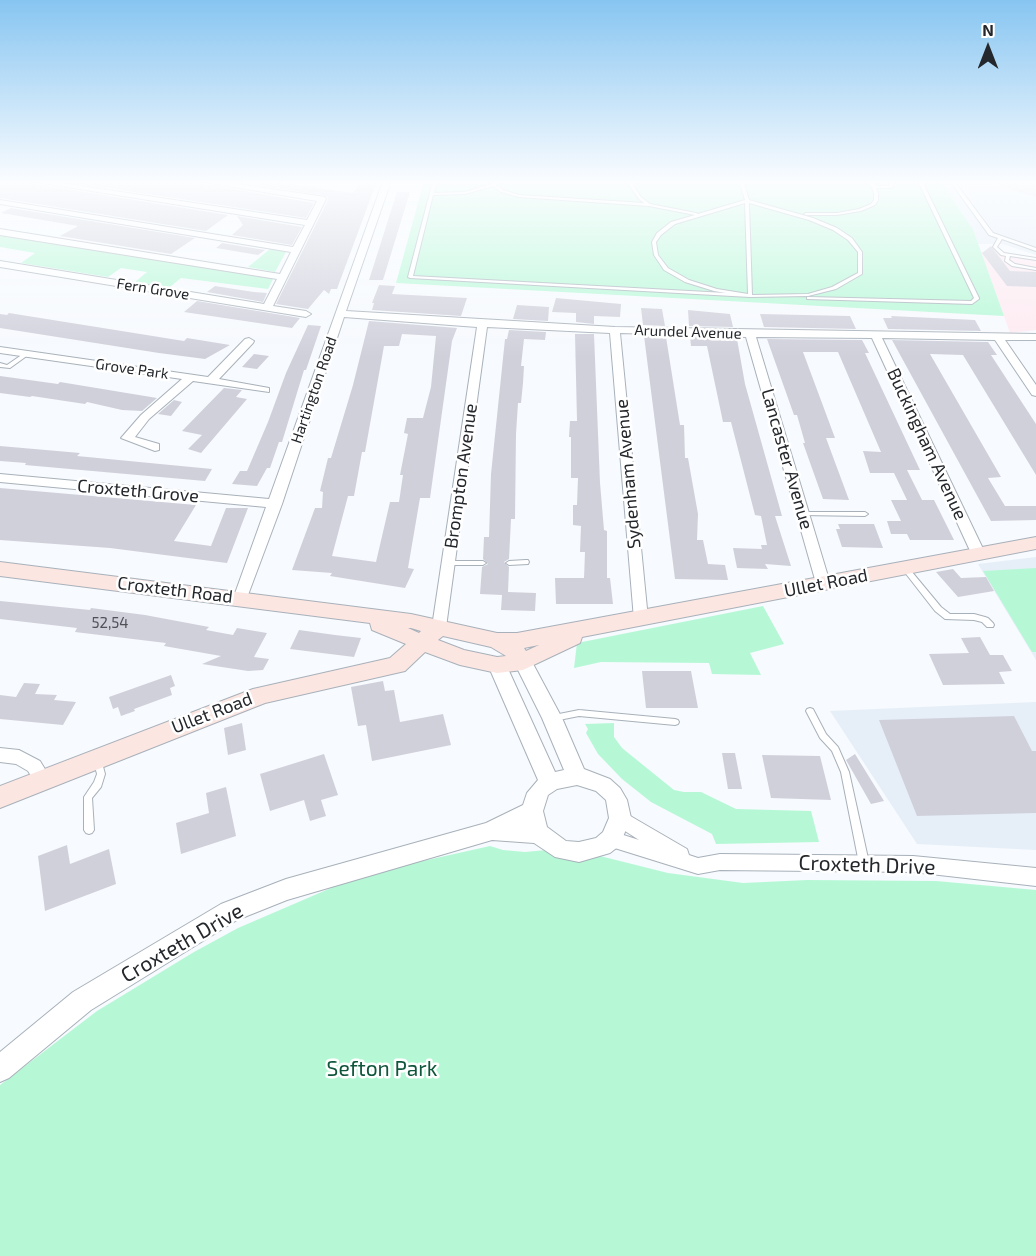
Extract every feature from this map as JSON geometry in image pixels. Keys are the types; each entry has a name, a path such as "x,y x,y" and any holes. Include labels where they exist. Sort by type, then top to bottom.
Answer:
{"main road":[{"name":"Ullet Road","path":"507,641 615,624 1036,543"},
{"name":"Croxteth Road","path":"0,569 350,615 432,635 507,641 523,662"},
{"name":"Ullet Road","path":"497,665 523,662 566,641 615,624"},
{"name":"Ullet Road","path":"0,797 261,694 397,665 432,635"},
{"name":"Croxteth Road","path":"432,635 460,657 497,665"}],"street":[{"path":"48,240 284,277"},
{"path":"233,240 297,250"},
{"path":"267,308 302,240"},
{"name":"Hartington Road","path":"240,599 366,240"},
{"name":"Fern Grove","path":"0,264 306,314"},
{"name":"Arundel Avenue","path":"339,314 615,330 1036,337"},
{"name":"Brompton Avenue","path":"432,635 448,563 482,324"},
{"name":"Sydenham Avenue","path":"615,330 641,619"},
{"name":"Lancaster Avenue","path":"750,334 823,584"},
{"name":"Buckingham Avenue","path":"875,334 979,555"},
{"path":"999,338 1036,393"},
{"path":"210,381 249,341"},
{"name":"Grove Park","path":"0,350 191,377 265,390"},
{"path":"155,447 127,438 145,417 191,377"},
{"name":"Croxteth Grove","path":"0,478 275,504"},
{"path":"523,662 552,718 577,776"},
{"path":"497,665 551,782"},
{"path":"530,739 552,718"},
{"path":"0,755 18,757 34,766 42,780"},
{"path":"577,776 591,779 603,785 613,794 619,806 620,819 611,839 591,850 571,851 555,847 539,834 532,811 541,789 551,782 577,776"},
{"name":"Croxteth Drive","path":"0,1069 82,1001 229,912 286,890 492,831 532,811"},
{"path":"620,819 698,866"},
{"name":"Croxteth Drive","path":"492,831 539,834"},
{"name":"Croxteth Drive","path":"611,839 698,866 720,862 913,864 1036,877"}],"lane":[{"path":"420,240 410,277 750,296 972,303 977,298 949,240"},
{"path":"655,240 656,255 666,269 687,281 716,290 750,296"},
{"path":"748,240 750,296"},
{"path":"786,297 808,295 846,283 861,274 860,252 850,240"},
{"path":"999,240 995,247 1008,256 1035,260"},
{"path":"1005,240 1036,250"},
{"path":"1008,256 1007,260 1014,265 1036,269"},
{"path":"0,365 8,367 25,355"},
{"path":"803,514 865,514"},
{"path":"509,563 526,562"},
{"path":"448,563 483,563"},
{"path":"905,568 938,609 948,617 974,617 990,625"},
{"path":"810,711 823,736 835,749 845,772 864,863"},
{"path":"552,718 579,713 675,722"},
{"path":"89,830 88,797 98,784 101,774 97,758"}],"shaded area":[{"path":"977,240 1036,240 1036,255 1002,244 978,244"},
{"path":"1003,251 1019,256 1036,257 1036,330 1010,333 981,252"},
{"path":"1036,557 1036,660 978,564"},
{"path":"1036,702 1036,850 917,844 830,711"}],"green space":[{"path":"0,240 34,240 273,279 268,289 181,278 170,287 135,282 147,272 121,268 108,277 21,263 35,253 0,247"},
{"path":"408,240 977,240 1004,316 396,283"},
{"path":"270,249 286,252 275,272 248,267"},
{"path":"1036,568 1036,652 1032,652 983,571"},
{"path":"763,606 784,644 750,653 761,675 712,674 709,663 601,662 574,668 577,643"},
{"path":"614,723 614,737 622,748 674,790 701,792 736,809 811,811 819,842 716,844 712,834 651,802 622,779 598,754 586,733 588,729 585,724"},
{"name":"Sefton Park","path":"490,846 525,852 568,848 668,873 743,883 807,880 936,881 1036,890 1036,1256 0,1256 0,1085 97,1011 238,928 345,882 396,867"}],"building":[{"path":"82,240 193,240 171,254"},
{"path":"260,240 295,240 292,245"},
{"path":"308,240 355,240 337,289 331,289 329,294 324,290 308,309 276,304"},
{"path":"382,240 395,240 383,280 369,280"},
{"path":"222,243 265,250 258,255 216,248"},
{"path":"991,246 1010,271 1036,272 1036,287 1007,286 982,253"},
{"path":"379,285 395,286 392,294 467,298 461,316 372,310 374,303 372,303"},
{"path":"215,286 267,293 263,302 207,292"},
{"path":"556,298 621,304 620,317 594,316 594,324 576,322 576,313 552,312"},
{"path":"197,301 300,318 292,328 184,312"},
{"path":"517,305 549,307 548,321 513,319"},
{"path":"641,308 662,309 665,326 643,325"},
{"path":"688,310 730,314 733,327 689,326"},
{"path":"9,313 184,341 187,338 230,345 205,359 159,353 0,328 0,314"},
{"path":"760,314 850,316 856,329 764,327"},
{"path":"891,316 975,320 981,331 888,329 883,318 892,318"},
{"path":"369,321 457,328 452,341 430,498 420,498 408,568 414,569 405,588 330,576 332,573 292,570 315,508 322,508 323,492 320,491 328,458 331,458","holes":["402,334 436,336 431,387 423,418 407,418 404,433 408,434 400,475 403,475 399,502 390,502 376,562 332,556 348,496 354,496 362,452 365,452 384,346 399,346"]},
{"path":"308,325 321,326 306,370 304,370 282,442 279,442 270,468 267,468 257,486 232,484 240,471 247,471"},
{"path":"509,330 546,332 545,340 524,339 521,366 524,366 523,383 521,403 518,403 516,434 515,519 511,519 509,559 504,562 509,567 508,592 536,593 535,611 501,610 502,595 480,594 482,567 488,564 483,559 484,537 489,537 491,474 505,339 507,339"},
{"path":"575,334 594,334 600,483 604,530 607,531 607,578 610,578 613,604 556,604 555,578 584,578 585,552 580,552 581,526 573,525 573,505 577,505 578,478 571,478 571,437 569,437 570,421 577,421"},
{"path":"644,336 666,337 680,425 684,425 685,458 688,458 698,514 697,540 703,540 708,564 725,565 728,580 675,579"},
{"path":"690,337 737,339 745,384 782,516 775,516 791,566 765,564 768,569 737,568 733,548 762,549 761,545 767,545 761,516 755,515 731,422 723,422 707,346 691,346"},
{"path":"767,339 862,340 869,353 865,353 920,470 907,470 922,500 934,500 954,540 910,540 907,534 891,534 887,521 901,521 891,500 907,500 894,473 870,473 863,451 881,452 838,352 803,352 835,438 826,438 849,500 823,499 803,443 805,443 797,415 794,415"},
{"path":"892,340 988,342 997,355 991,355 1036,424 1036,475 963,355 930,354 1001,477 988,478 1005,506 1036,506 1036,520 991,521"},
{"path":"254,354 269,356 257,369 242,367"},
{"path":"0,376 58,384 60,382 157,398 142,411 122,410 87,402 85,404 0,393"},
{"path":"224,388 242,390 236,397 247,399 201,453 188,449 202,435 182,431"},
{"path":"174,400 182,402 171,416 158,414"},
{"path":"0,446 212,469 205,481 25,465 26,463 0,461"},
{"path":"0,488 196,505 174,541 211,546 226,508 248,508 227,563 110,548 0,540"},
{"path":"838,524 874,524 883,548 842,547 836,529 840,529"},
{"path":"953,569 961,578 986,577 994,591 958,597 936,572"},
{"path":"0,601 145,615 209,627 206,630 233,635 237,628 267,633 254,657 269,659 263,670 248,671 202,664 221,656 164,646 166,643 75,632 77,628 0,619"},
{"path":"299,630 361,638 354,657 290,649"},
{"path":"980,637 990,655 1003,655 1012,671 999,672 1005,684 943,685 929,654 969,653 961,638"},
{"path":"642,671 691,671 698,708 646,708"},
{"path":"171,675 175,686 170,688 172,695 121,716 118,707 113,709 109,697"},
{"path":"383,681 385,691 394,690 400,722 443,714 451,745 372,761 366,725 358,726 351,687"},
{"path":"24,683 40,684 35,694 57,695 54,700 76,702 63,725 0,719 0,695 16,697"},
{"path":"1014,716 1032,751 1036,751 1036,813 917,816 879,720"},
{"path":"242,723 246,750 228,755 224,728"},
{"path":"722,753 735,753 742,789 728,789"},
{"path":"324,754 338,795 321,800 326,816 310,821 304,800 270,811 260,774"},
{"path":"855,754 884,801 871,804 846,760"},
{"path":"762,755 820,756 831,800 771,798"},
{"path":"226,787 236,836 181,854 176,823 209,813 206,793"},
{"path":"67,845 70,864 109,849 116,884 45,911 38,856"}]}
